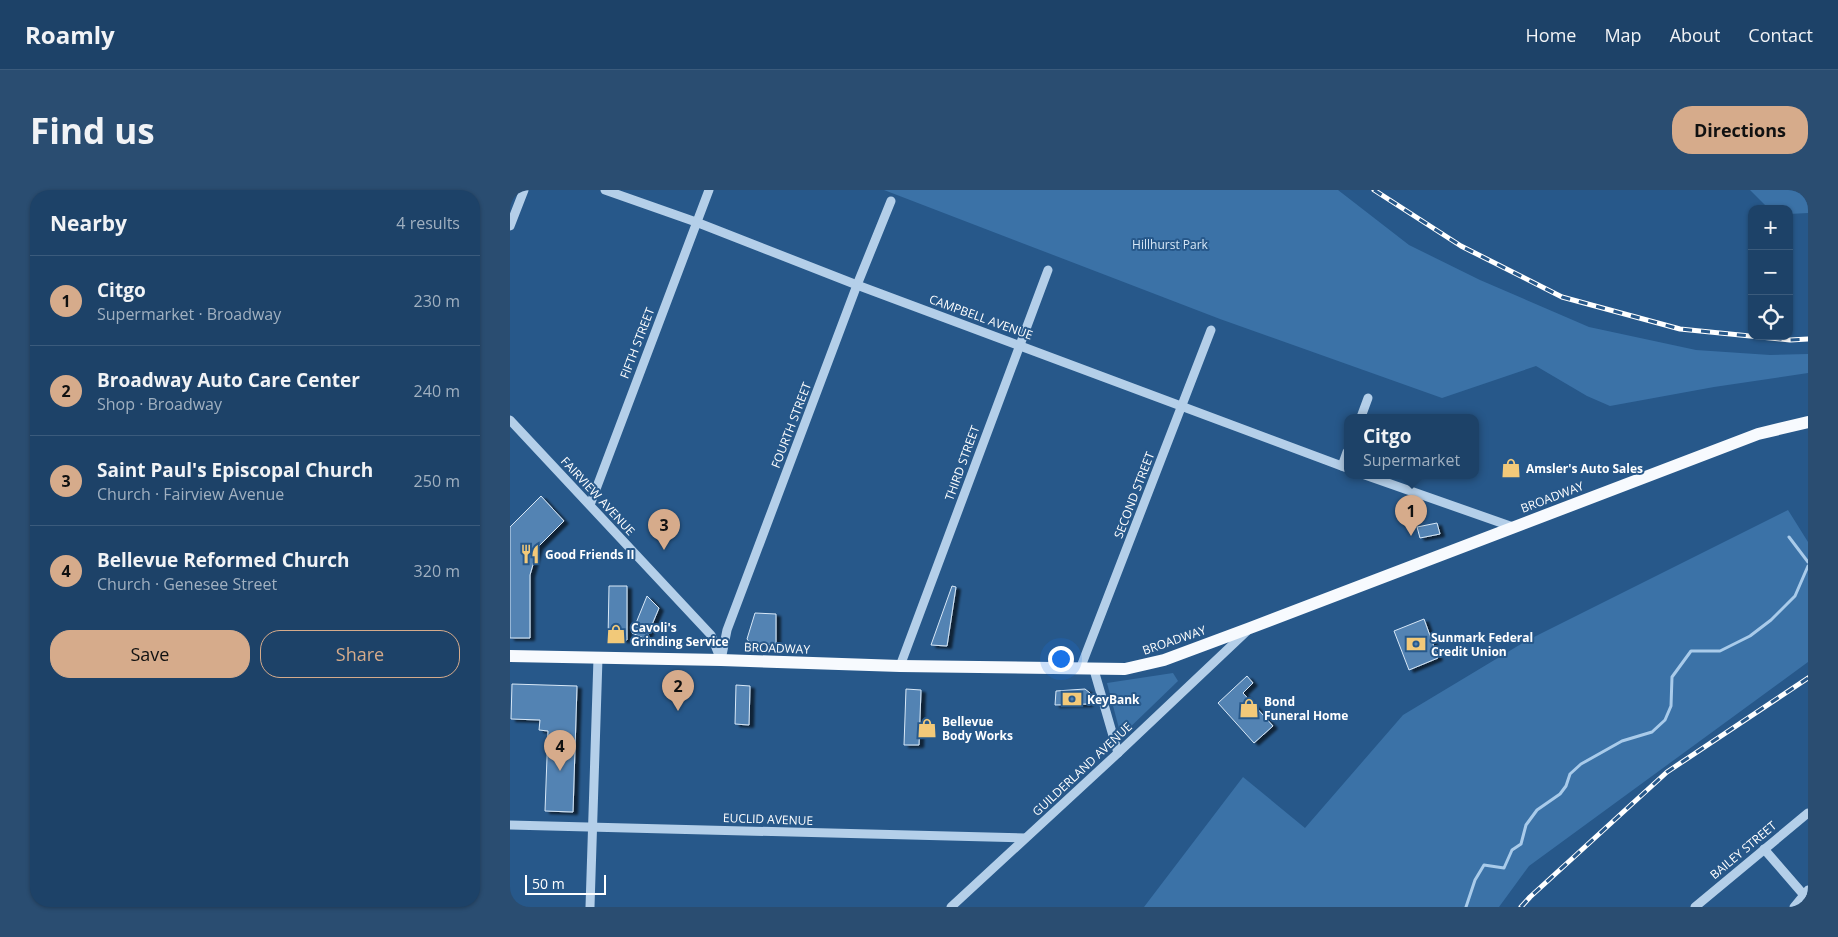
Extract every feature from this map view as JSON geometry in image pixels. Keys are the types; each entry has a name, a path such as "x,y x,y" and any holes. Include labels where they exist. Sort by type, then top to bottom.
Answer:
{"main road":[{"name":"BROADWAY","path":"510,656 900,666 1125,669 1145,665 1250,628 1758,434 1808,422"}],"street":[{"path":"510,226 524,190"},
{"name":"CAMPBELL AVENUE","path":"605,190 696,222 857,285 1344,467"},
{"name":"FIFTH STREET","path":"590,505 709,190"},
{"name":"FOURTH STREET","path":"721,660 727,630 857,285 892,201"},
{"name":"THIRD STREET","path":"900,666 1048,270"},
{"name":"SECOND STREET","path":"1080,669 1211,330"},
{"path":"1362,414 1368,398"},
{"name":"FAIRVIEW AVENUE","path":"510,420 711,635 721,660"},
{"path":"1376,479 1513,527"},
{"name":"GUILDERLAND AVENUE","path":"951,907 1250,628"},
{"path":"590,907 598,658"},
{"path":"1094,670 1118,753"},
{"name":"BAILEY STREET","path":"1695,907 1808,813"},
{"name":"EUCLID AVENUE","path":"510,825 1025,838"},
{"path":"1764,849 1805,892 1794,907"}],"green space":[{"name":"Hillhurst Park","path":"884,190 1338,190 1409,245 1480,280 1589,327 1696,350 1770,355 1808,354 1808,373 1714,387 1610,406 1587,396 1536,366 1442,398 1220,319"},
{"path":"1750,190 1808,190 1808,213 1793,214 1793,205 1765,205"},
{"path":"1788,510 1808,542 1808,662 1529,866 1499,907 1144,907 1243,777 1305,828 1403,715 1526,641"},
{"path":"1173,673 1178,681 1121,736 1107,683"}],"building":[{"path":"541,496 564,521 538,547 530,575 530,638 510,638 510,527"},
{"path":"1437,523 1440,534 1420,538 1417,527"},
{"path":"609,586 627,586 627,640 608,639"},
{"path":"952,586 956,587 947,646 931,645"},
{"path":"647,596 659,608 646,639 632,633"},
{"path":"755,613 776,614 776,645 750,643 747,639"},
{"name":"Sunmark Federal Credit Union","path":"1424,619 1438,658 1409,670 1394,631"},
{"path":"1247,676 1253,683 1243,693 1273,726 1254,743 1218,703"},
{"path":"512,684 577,686 573,812 545,811 548,731 539,730 540,720 511,719"},
{"path":"736,685 750,686 749,725 735,724"},
{"path":"906,689 921,690 919,745 904,745"},
{"name":"KeyBank","path":"1085,689 1090,693 1088,704 1055,705 1056,691"}],"waterway":[{"path":"1789,537 1808,562"},
{"path":"1466,907 1475,880 1484,865 1504,868 1512,850 1521,844 1526,825 1537,810 1560,794 1566,786 1570,774 1581,764 1622,741 1652,732 1665,720 1671,706 1672,677 1691,651 1720,651 1750,636 1771,620 1795,596 1808,566"}],"railway":[{"path":"1374,190 1461,246 1562,297 1680,329 1790,340 1808,339"},
{"path":"1521,907 1667,772 1808,678"}],"place":[{"name":"Amsler's Auto Sales","path":"1511,468"},
{"name":"Citgo","path":"1411,536"},
{"name":"Saint Paul's Episcopal Church","path":"664,550"},
{"name":"Good Friends II","path":"530,554"},
{"name":"Cavoli's Grinding Service","path":"616,634"},
{"name":"Sunmark Federal Credit Union","path":"1416,644"},
{"name":"KeyBank","path":"1072,699"},
{"name":"Bond Funeral Home","path":"1249,708"},
{"name":"Broadway Auto Care Center","path":"678,711"},
{"name":"Bellevue Body Works","path":"927,728"},
{"name":"Bellevue Reformed Church","path":"560,771"}]}
